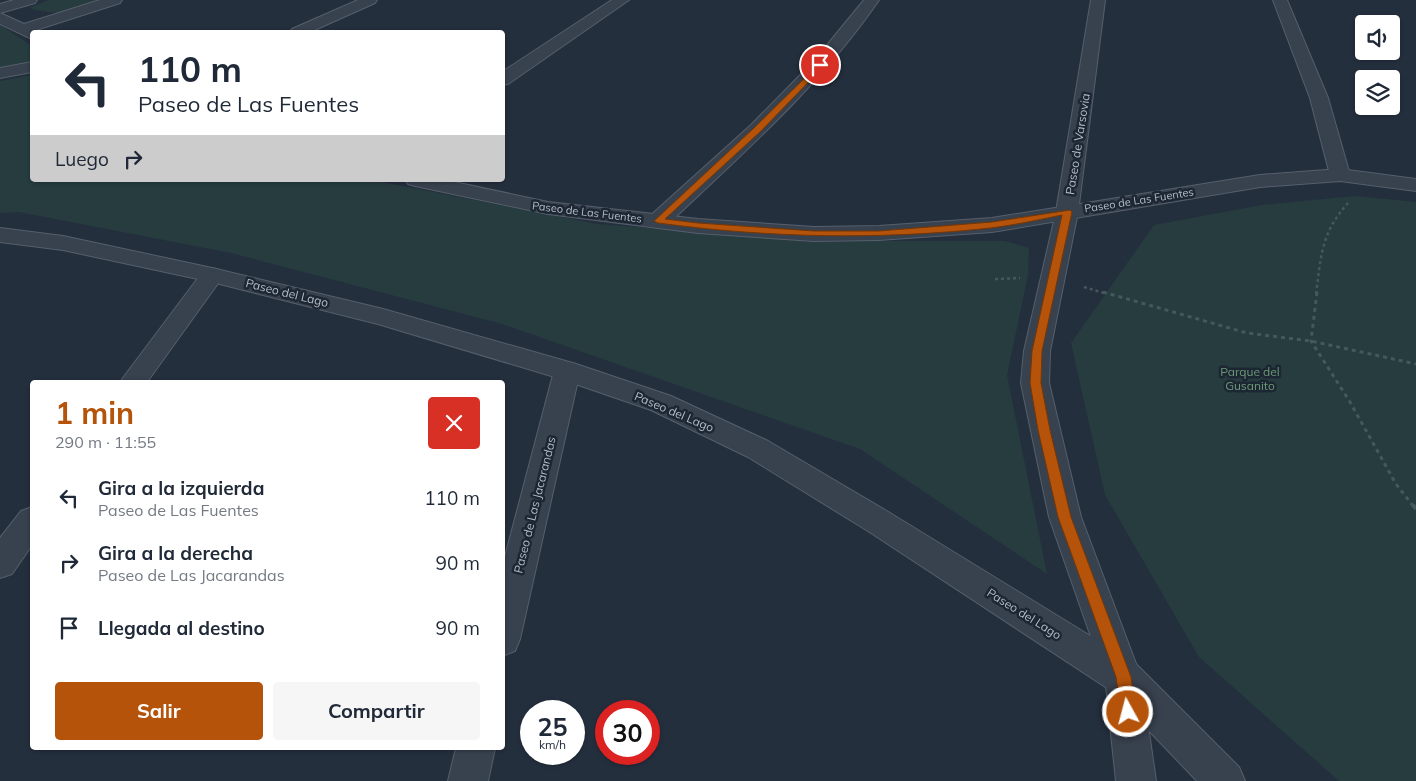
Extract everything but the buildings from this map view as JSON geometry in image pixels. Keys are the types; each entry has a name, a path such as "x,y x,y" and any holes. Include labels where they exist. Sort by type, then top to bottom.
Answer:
{"street":[{"path":"0,9 30,0"},
{"path":"31,30 115,0"},
{"path":"302,30 370,0"},
{"path":"505,78 622,0"},
{"path":"658,221 758,129 820,65 872,0"},
{"name":"Paseo de Varsovia","path":"1098,0 1067,212 1037,351 1035,383 1064,517 1123,677 1136,781"},
{"path":"1280,0 1319,98 1340,175"},
{"path":"0,18 28,31"},
{"path":"0,73 30,67"},
{"name":"Paseo de Las Fuentes","path":"424,182 548,208 698,226 814,234 879,233 992,225 1260,181 1340,175 1416,185"},
{"name":"Paseo del Lago","path":"0,235 62,243 212,275 384,317 567,371 660,403 758,450 879,522 1123,677 1225,781"},
{"path":"134,380 212,275"},
{"name":"Paseo de Las Jacarandas","path":"505,627 567,371"},
{"path":"0,564 30,523"},
{"path":"468,781 476,750"}],"path":[{"path":"1340,175 1354,196 1338,214 1322,244 1312,341 1350,402 1396,484 1416,509"},
{"path":"995,279 1053,277 1105,294 1246,333 1312,341 1416,364"}],"green space":[{"path":"49,0 109,0 79,9 60,12 40,11 29,8"},
{"path":"0,25 30,45 30,62 0,69"},
{"path":"30,75 30,182 382,182 597,224 824,241 1005,241 1029,248 1028,275 1007,375 1047,574 860,449 502,324 231,253 19,212 0,213 0,81"},
{"name":"Parque del Gusanito","path":"1354,196 1416,202 1416,781 1339,781 1199,657 1105,495 1071,343 1154,225 1262,205"}],"route":[{"path":"820,65 758,129 658,221 698,226 814,234 879,233 944,230 992,225 1067,212 1037,351 1035,383 1064,517 1123,677 1128,712"}]}
